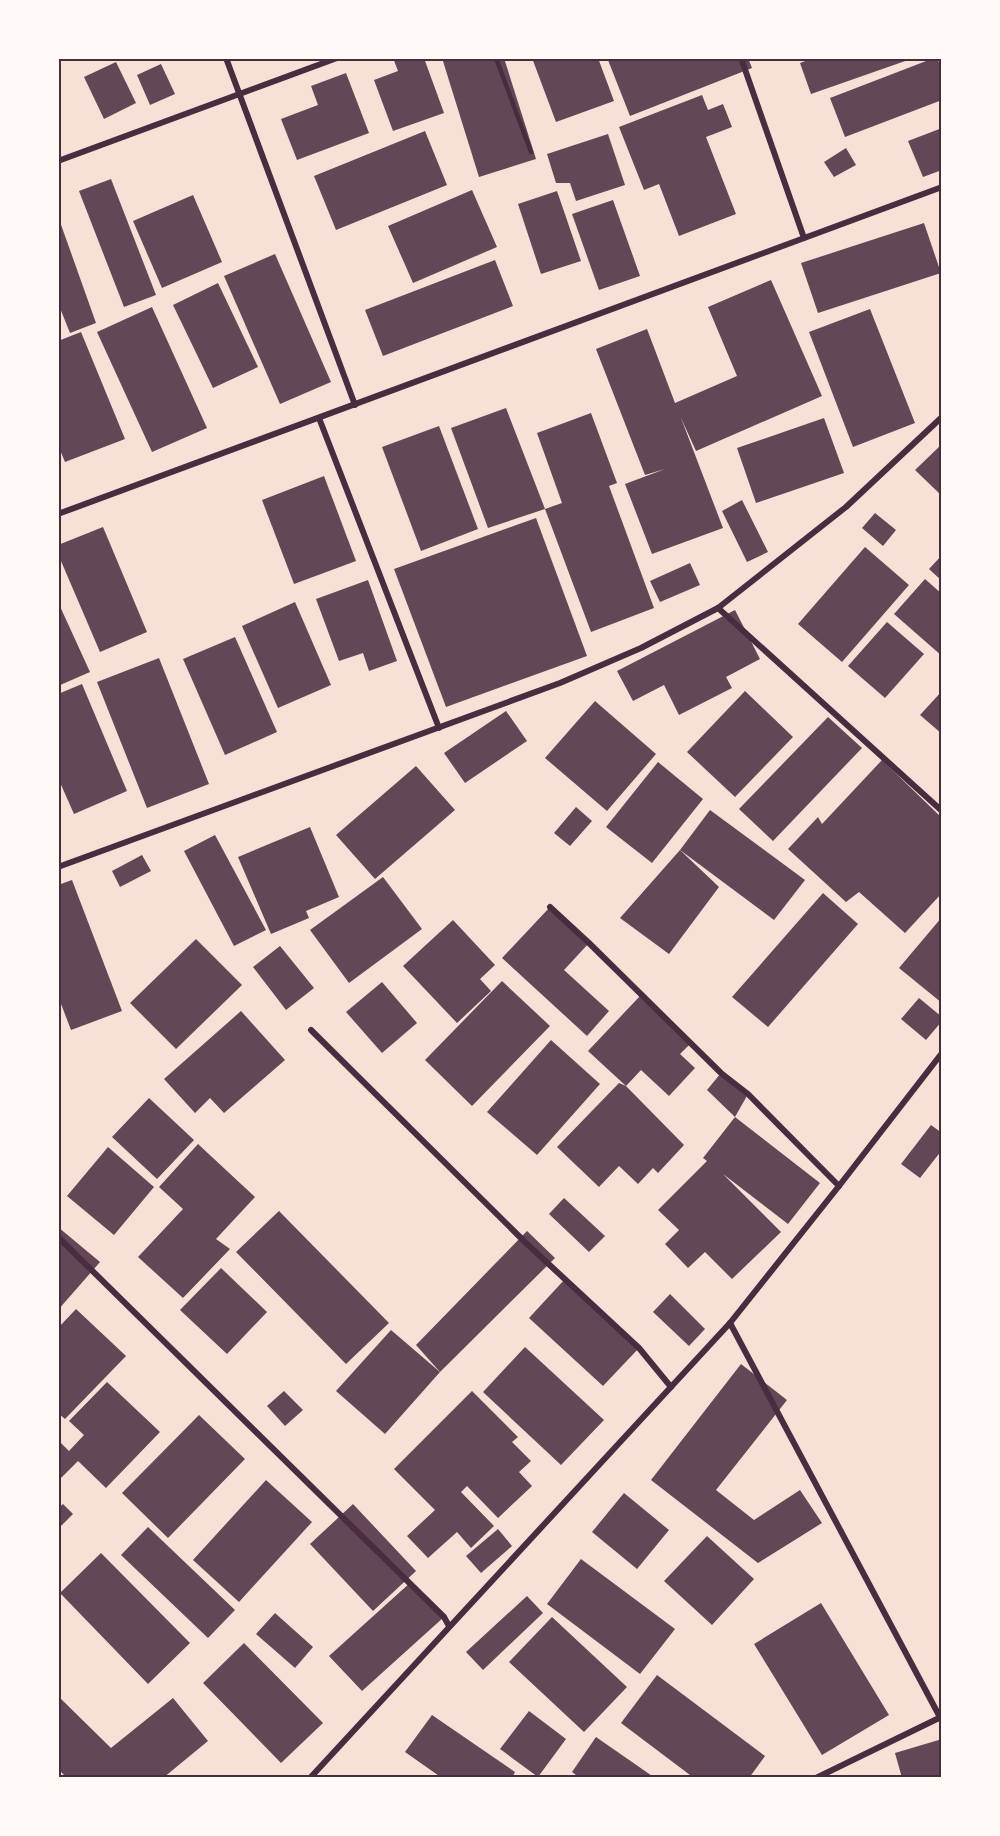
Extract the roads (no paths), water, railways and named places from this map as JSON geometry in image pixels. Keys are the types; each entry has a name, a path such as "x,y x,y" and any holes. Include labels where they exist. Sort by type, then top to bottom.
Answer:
{"street":[{"path":"226,58 355,405"},
{"path":"58,160 337,58"},
{"path":"741,58 804,238"},
{"path":"58,514 942,187"},
{"path":"58,867 570,679 641,648 718,608 846,507 942,417"},
{"path":"319,418 439,728"},
{"path":"718,608 942,811"},
{"path":"550,907 589,942 721,1073 748,1094 839,1186"},
{"path":"311,1030 526,1243 639,1348 671,1387"},
{"path":"310,1778 730,1323 942,1053"},
{"path":"58,1236 444,1617 450,1626"},
{"path":"730,1323 940,1720 816,1778"}],"lane":[{"path":"496,58 531,152"}]}
